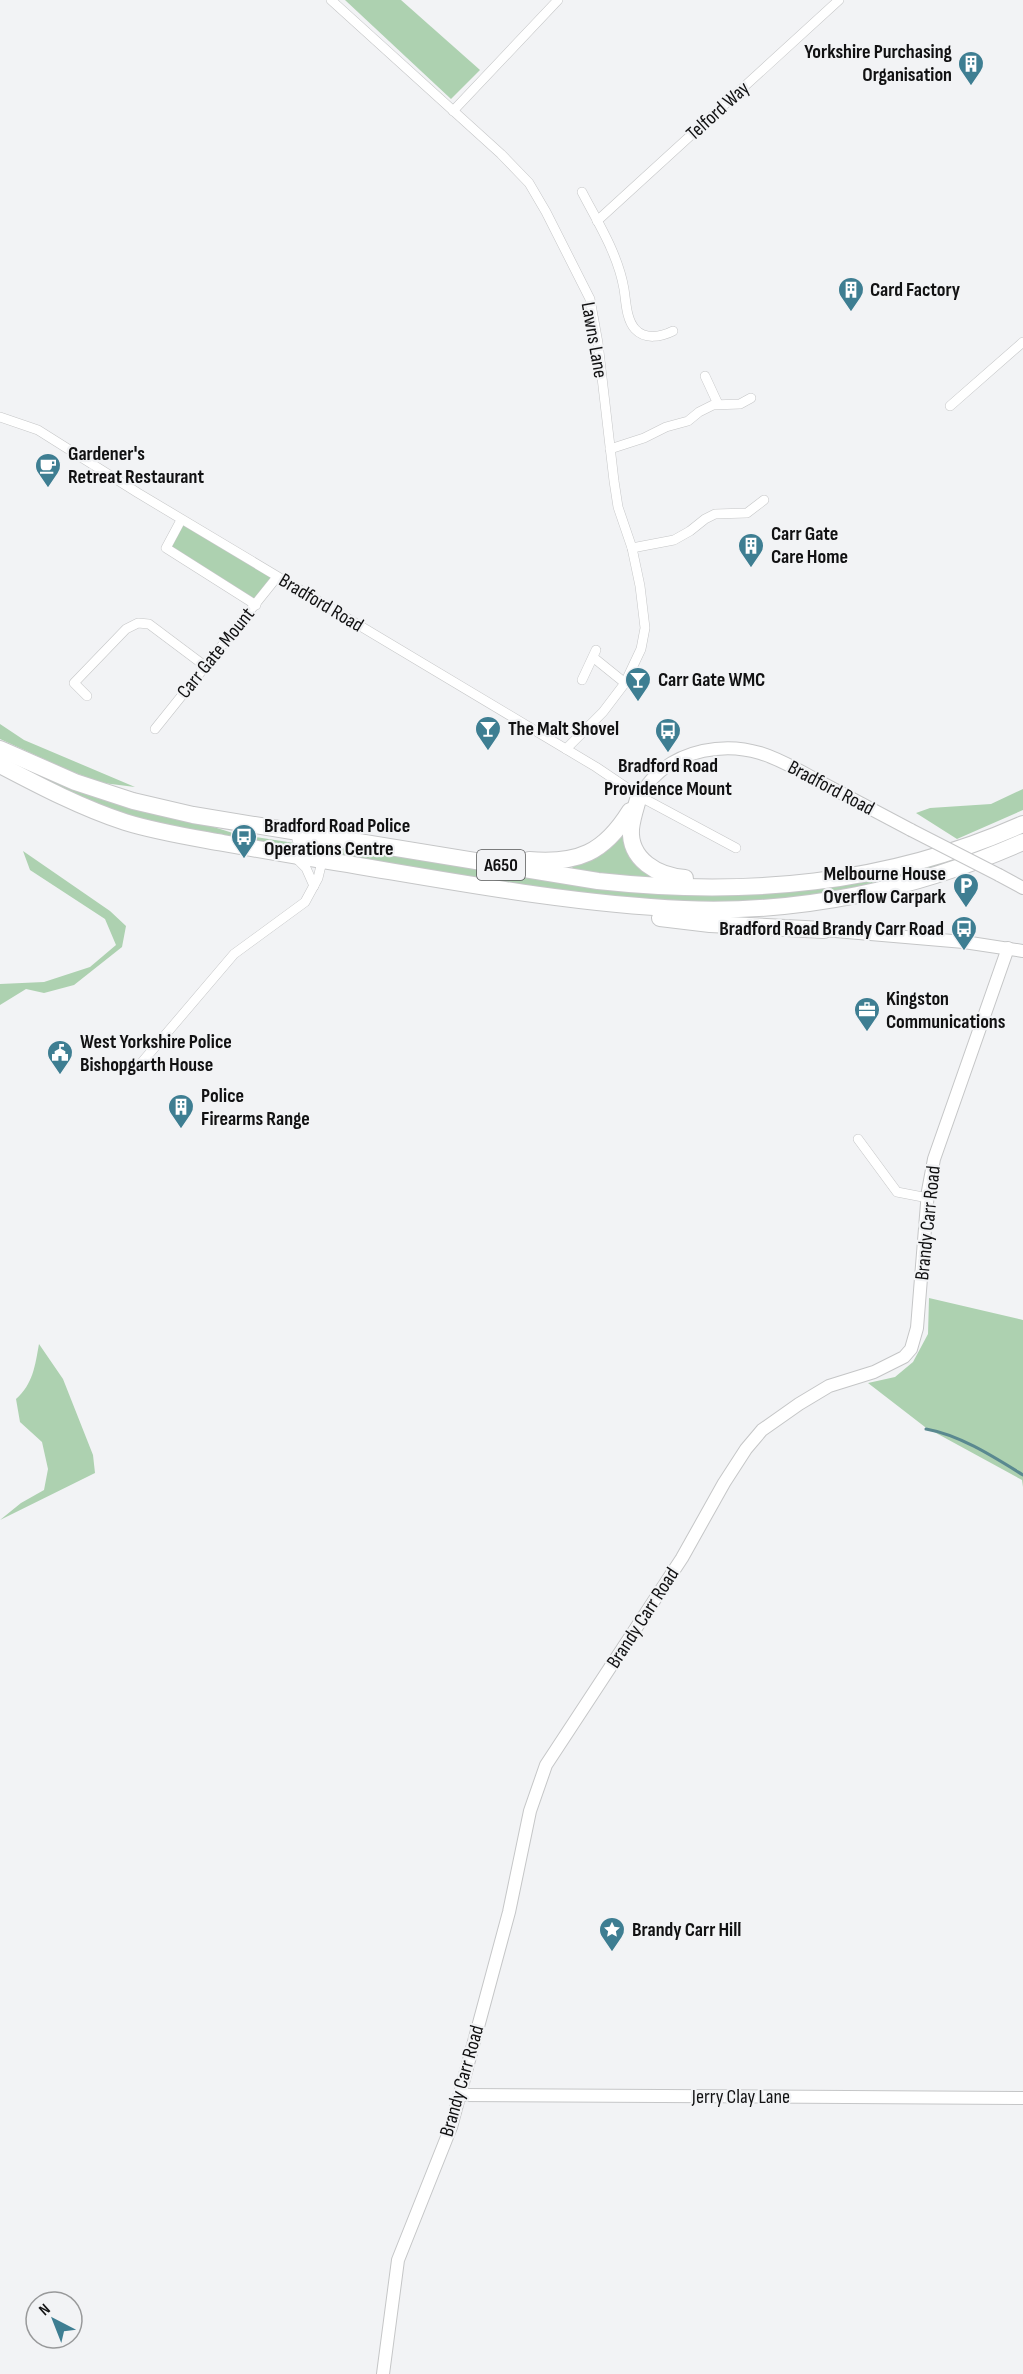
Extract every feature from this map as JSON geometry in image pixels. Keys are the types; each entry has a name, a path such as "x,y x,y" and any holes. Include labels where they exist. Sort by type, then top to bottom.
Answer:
{"highway":[{"name":"A650","path":"0,749 75,782 133,801 229,822 598,881 687,888 760,888 821,882 881,872 948,854 1023,824"},
{"name":"A650","path":"0,765 38,785 124,822 159,832 323,861 596,903 686,909 766,908 826,900 884,890 942,874 1023,842"},
{"path":"483,862 522,859 548,861 580,857 592,852 611,838 639,796"},
{"path":"639,796 631,829 633,846 637,855 650,868 670,877 731,881 881,872"},
{"path":"596,903 648,917 710,924 824,930"}],"street":[{"name":"Lawns Lane","path":"331,0 501,154 529,183 590,299 598,343 618,507 632,548 640,586 645,628 641,648 625,683 603,712 566,749"},
{"path":"453,111 558,0"},
{"name":"Telford Way","path":"597,221 840,0"},
{"path":"582,192 620,268 628,313 634,328 649,337 673,331"},
{"path":"950,406 1023,342"},
{"path":"705,376 718,404"},
{"path":"610,449 688,421 706,407 718,404 740,404 751,398"},
{"name":"Bradford Road","path":"0,417 38,430 181,520 566,749 639,796 736,848"},
{"path":"632,548 683,536 715,514 747,513 764,500"},
{"path":"747,513 750,524"},
{"path":"181,520 166,548 256,605"},
{"name":"Carr Gate Mount","path":"155,729 277,577"},
{"path":"87,696 74,683 126,629 138,623 149,624 205,666"},
{"path":"582,680 595,654 625,683"},
{"name":"Bradford Road","path":"639,796 653,777 690,754 723,748 760,753 786,764 1023,888"},
{"path":"137,1068 234,954 305,902 314,886 324,853 317,846 305,841 252,833 229,822"},
{"path":"291,855 306,868 314,886"},
{"path":"824,930 892,935 1023,951"},
{"name":"Brandy Carr Road","path":"382,2374 398,2260 451,2127 509,1912 530,1811 546,1765 682,1558 724,1483 762,1430 830,1386 891,1365 904,1357 911,1349 917,1328 928,1198 934,1159 1008,948"},
{"path":"858,1139 897,1192 928,1198"},
{"name":"Jerry Clay Lane","path":"460,2095 1023,2098"}],"green space":[{"path":"345,0 401,0 480,70 451,99"},
{"path":"181,520 277,577 256,605 166,548"},
{"path":"0,724 24,740 135,787 103,783 70,771 0,739"},
{"path":"29,769 236,834 307,845 304,851 163,827 104,807 27,771"},
{"path":"1023,789 1023,810 957,839 916,813 930,808 991,804"},
{"path":"622,835 652,879 597,874 572,869 573,865"},
{"path":"321,843 642,891 943,862 948,866 891,882 788,900 714,904 566,893 328,855"},
{"path":"23,851 110,911 126,926 122,947 74,985 44,993 26,989 0,1005 0,984 44,982 90,967 116,945 105,919 30,870"},
{"path":"929,1298 1023,1320 1023,1487 1022,1480 925,1427 868,1383 895,1377 913,1362 928,1334"},
{"path":"39,1344 63,1379 93,1455 95,1473 0,1520 21,1503 44,1490 48,1469 42,1442 20,1422 16,1399 30,1381"}],"waterway":[{"path":"926,1429 964,1441 1023,1475"}],"place":[{"name":"Yorkshire Purchasing Organisation","path":"971,87"},
{"name":"Card Factory","path":"851,313"},
{"name":"Gardener's Retreat Restaurant","path":"48,489"},
{"name":"Carr Gate Care Home","path":"751,569"},
{"name":"Carr Gate WMC","path":"638,703"},
{"name":"The Malt Shovel","path":"488,752"},
{"name":"Bradford Road Providence Mount","path":"668,754"},
{"name":"Bradford Road Police Operations Centre","path":"244,860"},
{"name":"Melbourne House Overflow Carpark","path":"966,909"},
{"name":"Bradford Road Brandy Carr Road","path":"964,952"},
{"name":"Kingston Communications","path":"867,1033"},
{"name":"West Yorkshire Police Bishopgarth House","path":"60,1076"},
{"name":"Police Firearms Range","path":"181,1130"},
{"name":"Brandy Carr Hill","path":"612,1953"}]}
